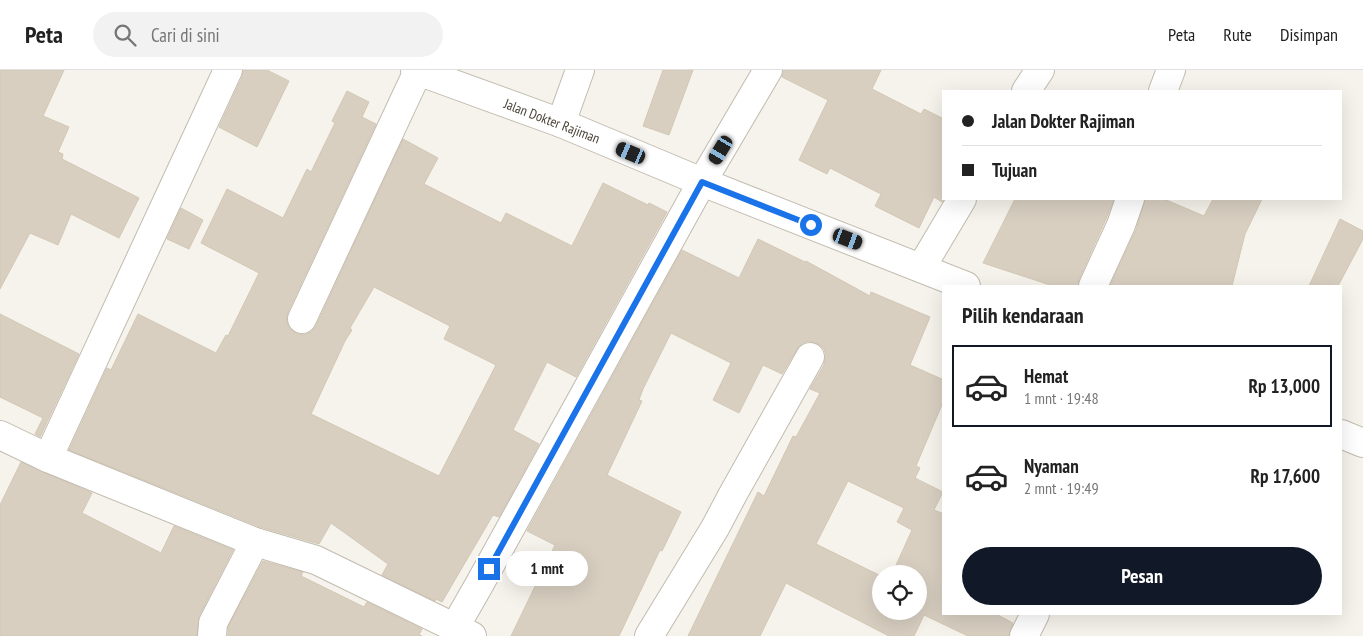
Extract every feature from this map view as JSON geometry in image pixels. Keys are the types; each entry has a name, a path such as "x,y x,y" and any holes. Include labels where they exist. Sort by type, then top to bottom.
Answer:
{"street":[{"path":"48,458 228,70"},
{"path":"561,124 580,70"},
{"path":"0,435 48,458 255,542 316,560 463,631 479,586 702,182 768,70"},
{"path":"1027,90 1040,70"},
{"path":"1163,90 1171,70"},
{"path":"302,319 416,71"},
{"name":"Jalan Dokter Rajiman","path":"416,71 561,124 964,285"},
{"path":"921,268 961,200"},
{"path":"1093,285 1121,226 1130,200"},
{"path":"649,636 715,528 810,357"},
{"path":"1342,434 1363,443"},
{"path":"212,636 213,623 255,542"},
{"path":"1024,636 1034,615"}],"building":[{"path":"0,70 64,70 43,116 69,127 58,152 63,154 62,159 139,198 119,238 71,214 58,245 30,233 0,289"},
{"path":"243,70 267,70 289,81 257,147 219,127 242,77"},
{"path":"663,70 693,70 669,135 643,126"},
{"path":"784,70 881,70 872,89 921,114 924,109 942,118 943,200 942,202 934,197 919,228 875,206 881,194 830,168 827,174 799,160 828,100 782,77"},
{"path":"347,91 369,102 362,117 376,124 288,312 286,320 289,328 303,335 311,332 316,326 403,139 438,158 424,184 501,223 506,213 572,246 603,183 667,212 576,377 547,362 513,430 539,444 499,517 493,515 442,602 436,599 435,601 382,575 388,564 331,523 319,544 260,527 69,450 107,368 111,370 138,314 216,353 226,335 228,336 259,273 201,243 227,189 283,218 307,169 311,172 335,123 332,121","holes":["374,287 450,326 444,339 496,365 439,476 311,414 352,330 350,328"]},
{"path":"1014,200 1114,200 1079,279 1078,285 1050,285 983,263"},
{"path":"1145,200 1166,200 1204,216 1212,200 1262,200 1245,234 1232,285 1110,285 1136,230"},
{"path":"181,208 203,220 189,249 167,239"},
{"path":"1340,219 1363,231 1363,239 1339,285 1309,285"},
{"path":"758,239 806,261 870,296 871,292 930,317 910,365 942,379 942,405 916,466 920,468 915,478 942,492 934,510 942,513 942,615 998,615 1013,623 1009,636 968,636 927,616 927,565 896,565 912,530 897,522 904,508 848,481 816,544 872,572 872,620 922,620 914,636 889,636 786,583 760,636 688,636 758,492 764,496 793,436 796,437 820,393 810,389 824,365 826,356 824,349 818,344 809,341 802,343 797,349 782,374 763,365 739,413 713,400 731,363 671,333 643,389 639,400 642,401 607,475 681,512 662,551 660,550 619,636 511,636 555,545 527,531 682,250 739,278"},
{"path":"0,314 79,354 40,437 35,434 43,418 0,397"},
{"path":"21,462 92,493 82,513 161,553 174,526 233,550 199,616 197,636 0,636 0,505"},
{"path":"263,561 303,572 301,576 364,607 367,602 422,629 419,635 422,636 228,636 228,627"}],"route":[{"path":"489,569 702,182 811,225"}]}
